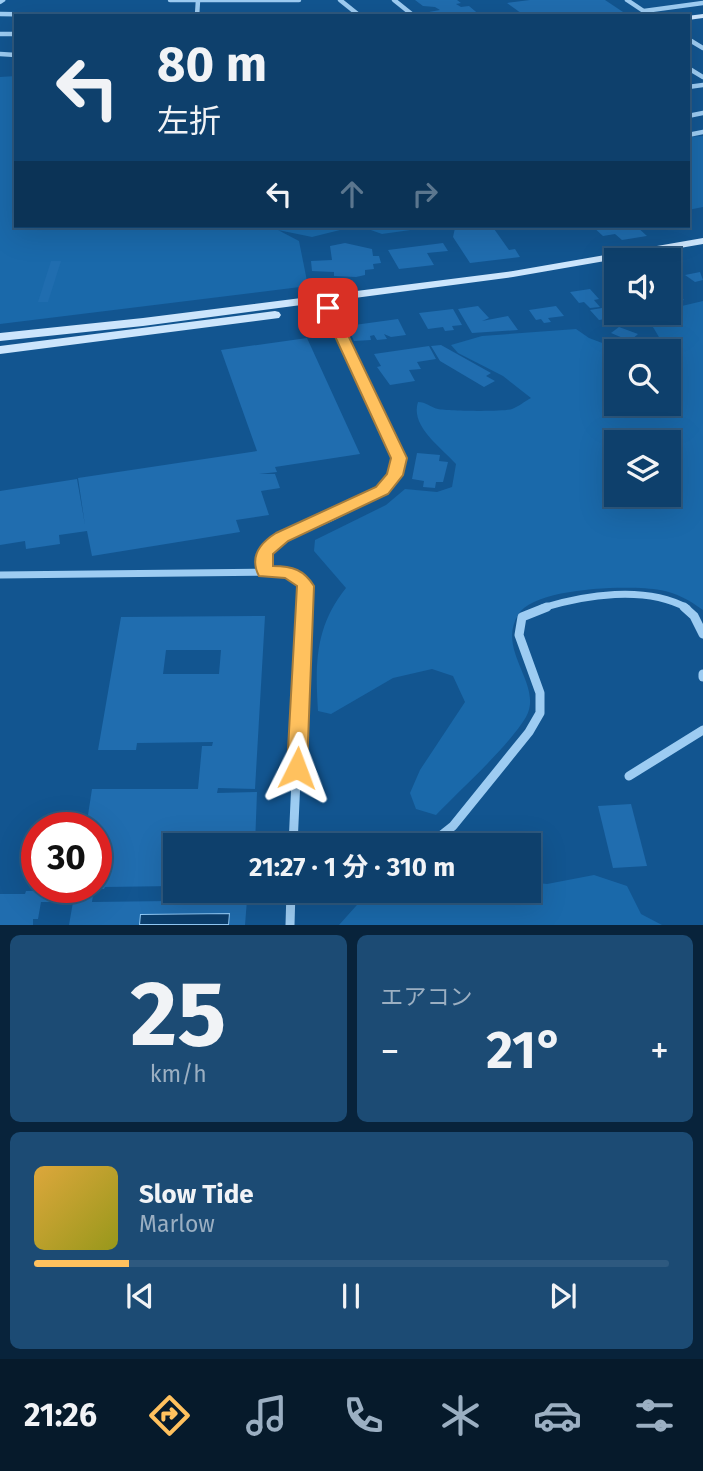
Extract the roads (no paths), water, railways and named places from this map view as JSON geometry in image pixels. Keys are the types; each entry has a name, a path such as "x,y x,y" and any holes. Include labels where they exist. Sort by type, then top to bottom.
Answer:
{"street":[{"path":"170,0 299,0"},
{"path":"340,0 358,14"},
{"path":"394,0 412,14"},
{"path":"627,0 648,14"},
{"path":"660,0 671,7"},
{"path":"644,11 703,3"},
{"path":"0,337 142,322 513,274 703,242"},
{"path":"681,255 703,251"},
{"path":"0,350 328,308 604,269"},
{"path":"265,572 264,554 270,545 373,496 388,484 398,466 396,451 328,308"},
{"path":"0,575 287,572 300,578 306,586 294,833"},
{"path":"444,833 453,826 529,732 540,713 540,693 519,635 522,617 559,601 633,595 661,598 686,608 699,623 703,634"},
{"path":"629,776 703,730"},
{"path":"290,925 291,903"}]}
